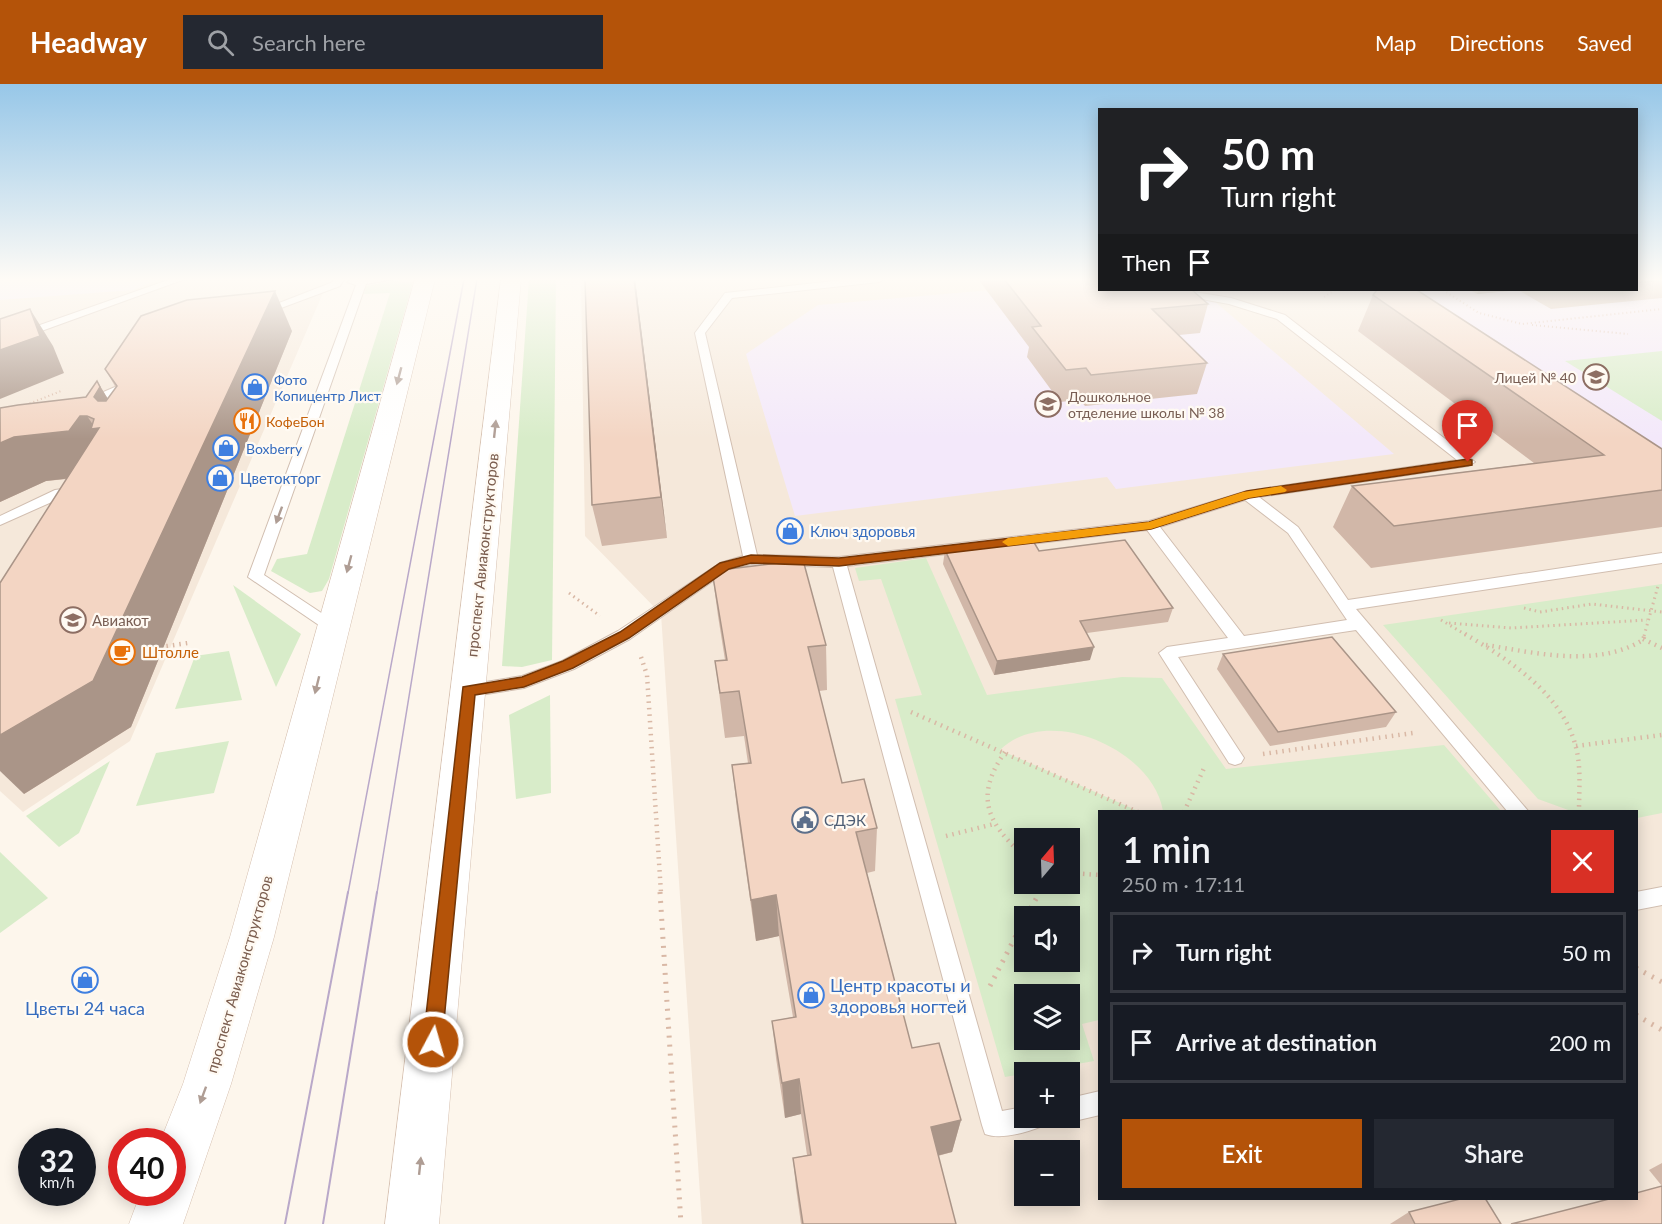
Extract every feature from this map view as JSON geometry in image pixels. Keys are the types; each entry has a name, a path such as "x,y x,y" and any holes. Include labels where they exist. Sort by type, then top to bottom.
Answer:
{"street":[{"name":"проспект Авиаконструкторов","path":"186,1141 207,1084 252,936 411,332"},
{"name":"проспект Авиаконструкторов","path":"412,1224 505,332"},
{"path":"156,1224 162,1206"}],"lane":[{"path":"0,343 30,332"},
{"path":"332,628 256,577 344,332"},
{"path":"701,332 751,559"},
{"path":"468,691 524,682 568,665 624,635 702,579 725,566 751,559 839,562 1151,525 1247,495 1468,462 1301,332"},
{"path":"73,408 119,389 136,366"},
{"path":"93,399 111,409"},
{"path":"0,521 60,493 89,490"},
{"path":"56,510 69,492"},
{"path":"1247,495 1293,530 1344,606 1518,810"},
{"path":"1151,525 1240,642"},
{"path":"1344,606 1662,558"},
{"path":"839,562 994,1125 1014,1121"},
{"path":"1235,758 1167,653 1359,624"},
{"path":"1638,901 1662,896"},
{"path":"1080,1108 1098,1103"}],"path":[{"path":"1609,332 1628,334"},
{"path":"1482,644 1582,656 1637,646 1643,639 1658,584 1651,579"},
{"path":"570,593 624,635 640,652 646,675 681,1224"},
{"path":"1397,599 1446,622 1482,644 1519,670 1553,703 1565,720 1576,746 1579,810"},
{"path":"1516,605 1540,612 1592,604 1662,612"},
{"path":"1446,622 1511,628 1647,620"},
{"path":"1643,639 1662,648"},
{"path":"157,647 188,643"},
{"path":"908,711 1134,810"},
{"path":"1235,758 1449,729"},
{"path":"1576,746 1662,735"},
{"path":"1005,752 994,768 986,787 986,799 994,824 1014,847"},
{"path":"1185,810 1208,759"},
{"path":"936,839 994,824"},
{"path":"1080,873 1098,874"},
{"path":"988,989 1014,939"},
{"path":"1638,969 1662,982"},
{"path":"1638,1016 1662,1030"}],"shaded area":[{"path":"0,332 306,332 130,741 23,812 0,791"},
{"path":"582,332 1662,332 1662,1224 702,1224 661,614 585,536"},
{"name":"Дошкольное отделение школы № 38","path":"778,332 1251,332 1394,454 1116,489 1107,477 795,516 746,354"},
{"path":"1461,332 1662,332 1662,464"}],"green space":[{"path":"378,332 399,332 329,579 322,591 310,593 271,571 277,559 307,554"},
{"path":"525,332 555,332 552,660 522,667 502,666"},
{"path":"1662,351 1662,421 1565,361"},
{"path":"926,558 987,695 1122,677 1162,678 1226,769 1444,745 1500,810 1163,810 1155,789 1140,769 1119,752 1095,740 1070,732 1044,731 1020,737 1000,750 1136,810 1098,810 1098,1020 1082,1024 1094,1061 1080,1064 1014,1062 1014,1075 1005,1077 895,699 922,695 881,579 859,581 855,568"},
{"path":"1662,584 1662,813 1638,818 1638,810 1568,810 1538,799 1383,625"},
{"path":"233,585 301,634 276,687"},
{"path":"229,651 242,700 175,709 195,656"},
{"path":"550,695 551,793 516,799 509,715"},
{"path":"229,741 214,793 136,806 156,753"},
{"path":"110,761 79,833 59,847 26,816"},
{"path":"0,852 48,898 0,933"}],"building":[{"path":"0,332 39,332 40,336 0,350"},
{"path":"130,332 256,332 93,681 0,735 0,583 99,428 91,429 94,419 80,416 69,431 14,437 0,443 0,408 86,397 97,381 100,387 94,397 98,401 106,401 117,386 105,369"},
{"path":"587,332 641,332 661,497 592,505"},
{"path":"1036,332 1176,332 1207,363 1091,375 1086,368 1066,370"},
{"path":"1427,332 1482,332 1662,449 1662,490 1394,526 1352,486 1604,455"},
{"path":"1032,539 1039,551 1125,540 1173,608 1080,621 1094,647 997,661 945,550"},
{"path":"803,560 826,645 808,647 842,783 864,779 877,828 856,832 912,1048 939,1043 961,1120 931,1127 956,1224 803,1224 793,1158 811,1155 799,1079 782,1083 772,1021 796,1017 776,895 751,900 732,765 751,763 739,691 720,693 715,661 727,660 712,571"},
{"path":"1332,637 1396,712 1278,732 1223,654"},
{"path":"1662,1186 1662,1224 1511,1224 1605,1200 1638,1200 1638,1192"},
{"path":"1456,1200 1486,1200 1501,1224 1415,1224 1409,1212"}],"tram line":[{"path":"348,893 454,332"},
{"path":"377,893 468,332"},
{"path":"285,1224 348,892"},
{"path":"323,1224 377,892"}],"slow traffic":[{"path":"1008,542 1151,525 1247,495 1281,490"}],"place":[{"name":"Лицей № 40","path":"1596,377"},
{"name":"Фото Копицентр Лист","path":"255,387"},
{"name":"Дошкольное отделение школы № 38","path":"1048,404"},
{"name":"КофеБон","path":"247,421"},
{"name":"Boxberry","path":"226,448"},
{"name":"Цветокторг","path":"220,478"},
{"name":"Ключ здоровья","path":"790,531"},
{"name":"Авиакот","path":"73,620"},
{"name":"Штолле","path":"122,652"},
{"name":"СДЭК","path":"805,820"},
{"name":"Цветы 24 часа","path":"85,980"},
{"name":"Центр красоты и здоровья ногтей","path":"811,995"}],"route":[{"path":"433,1042 468,691 524,682 568,665 624,635 702,579 725,566 751,559 788,558 839,562 1151,525 1247,495 1468,462"}]}
